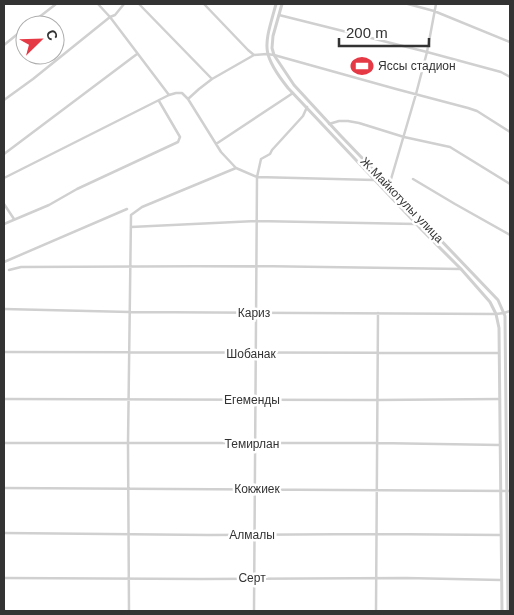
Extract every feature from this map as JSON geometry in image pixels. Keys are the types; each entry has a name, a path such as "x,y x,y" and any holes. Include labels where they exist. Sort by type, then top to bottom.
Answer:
{"street":[{"path":"42,15 56,4"},
{"path":"98,4 169,95"},
{"path":"4,100 115,15 124,4"},
{"path":"139,4 212,79"},
{"path":"204,4 254,55"},
{"path":"267,54 267,36 276,4"},
{"path":"274,54 272,48 273,36 282,4"},
{"path":"408,4 434,12 510,42"},
{"path":"389,186 416,94 436,4"},
{"path":"279,16 426,52 501,72 510,77"},
{"path":"4,45 15,36"},
{"path":"4,154 137,54"},
{"name":"Ж.Майкотулы улица","path":"267,54 276,73 461,269 490,302 496,314 499,328 502,611"},
{"path":"188,99 212,79 254,55 274,54 478,111 510,132"},
{"name":"Ж.Майкотулы улица","path":"274,54 294,85 498,300 504,313 509,445 508,611"},
{"path":"4,178 176,92 182,93 188,99 216,144 236,168 257,176 376,180"},
{"path":"216,144 293,92"},
{"path":"4,224 49,205 77,189 178,142 180,137 159,101"},
{"path":"254,611 257,176 262,159 270,154 303,116 307,108"},
{"path":"329,124 348,121 450,148 510,184"},
{"path":"357,161 361,157"},
{"path":"129,611 128,444 131,215 142,206 236,168"},
{"path":"413,179 510,235"},
{"path":"4,204 14,219"},
{"path":"4,262 127,209"},
{"path":"131,227 256,221 417,224"},
{"path":"9,270 20,267 256,266 461,269"},
{"name":"Кариз","path":"4,309 256,313 496,314 510,312"},
{"path":"376,611 378,313"},
{"name":"Шобанак","path":"4,352 499,353"},
{"name":"Егеменды","path":"4,399 500,399"},
{"name":"Темирлан","path":"4,444 377,443 500,445"},
{"name":"Кокжиек","path":"4,488 508,491"},
{"name":"Алмалы","path":"4,533 501,535"},
{"name":"Серт","path":"4,578 501,580"}],"place":[{"name":"Яссы стадион","path":"362,66"}]}
